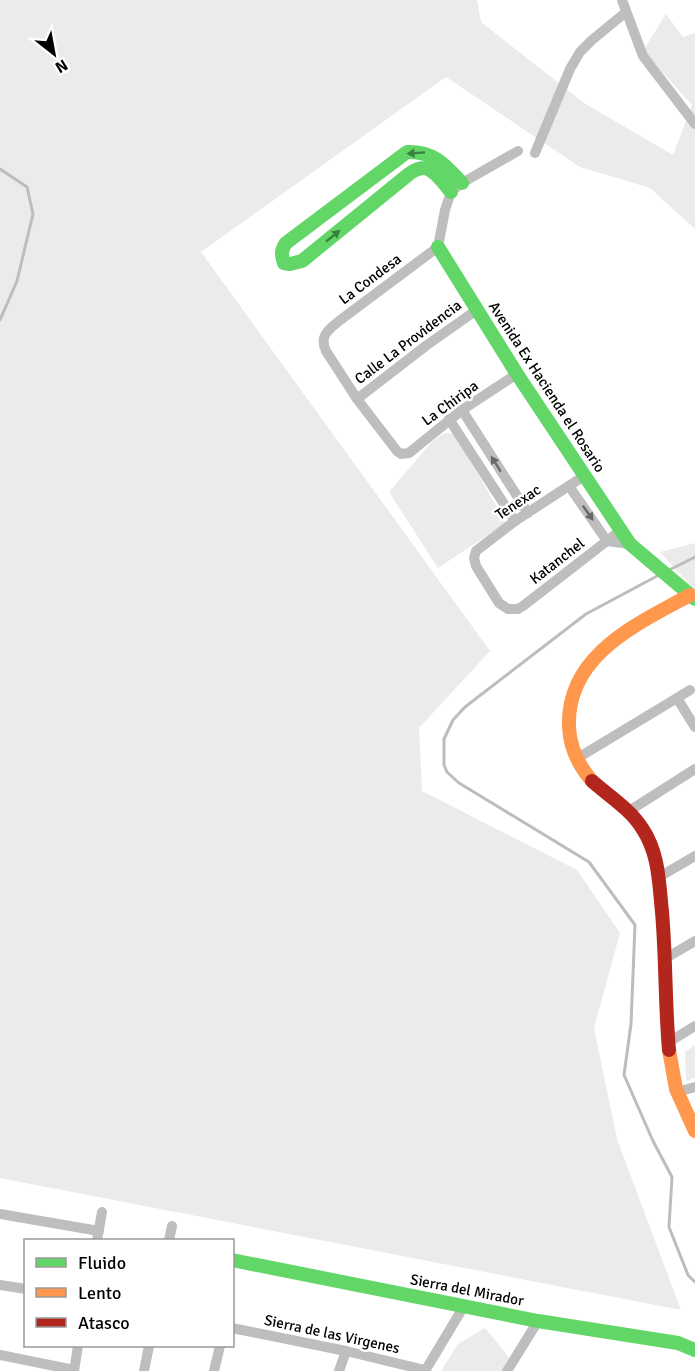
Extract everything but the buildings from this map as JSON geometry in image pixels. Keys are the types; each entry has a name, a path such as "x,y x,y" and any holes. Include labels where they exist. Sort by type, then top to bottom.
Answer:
{"street":[{"path":"622,0 643,56 695,124"},
{"path":"535,153 570,69 580,52 626,12"},
{"path":"438,247 445,210 456,188 518,151"},
{"path":"407,152 425,152 436,157 456,188 424,168 418,169 302,261 290,264 284,263 281,258 281,250 286,243 407,152"},
{"path":"431,172 436,157"},
{"name":"Avenida Ex Hacienda el Rosario","path":"438,247 517,374 621,530 635,548 692,597"},
{"name":"La Condesa","path":"357,399 326,351 323,339 339,321 438,247"},
{"name":"Calle La Providencia","path":"357,399 478,309"},
{"name":"La Chiripa","path":"357,399 397,451 401,454 409,453 449,419 517,374"},
{"path":"462,410 528,513"},
{"path":"449,419 515,521"},
{"name":"Tenexac","path":"508,609 499,603 476,566 474,554 515,521 584,476"},
{"path":"569,486 607,541 635,548"},
{"name":"Katanchel","path":"508,609 518,609 523,606 621,530"},
{"path":"692,597 647,618 622,634 596,657 574,687 569,714 569,731 571,745 582,770 629,811 648,837 654,852 659,878 666,958 672,1070 677,1092 695,1131"},
{"path":"576,759 690,690"},
{"path":"677,698 695,727"},
{"path":"629,811 695,769"},
{"path":"659,878 695,856"},
{"path":"666,958 695,940"},
{"path":"669,1042 695,1026"},
{"path":"677,1092 695,1087"},
{"path":"0,1214 98,1236 102,1212"},
{"path":"169,1239 172,1226"},
{"name":"Sierra del Mirador","path":"234,1260 538,1321 678,1343 695,1350"},
{"path":"0,1285 24,1289"},
{"path":"425,1370 464,1306"},
{"path":"507,1371 538,1321"},
{"name":"Sierra de las Virgenes","path":"234,1328 425,1370"},
{"path":"0,1355 74,1370 78,1347"},
{"path":"144,1371 149,1347"},
{"path":"214,1371 220,1347"},
{"path":"339,1371 346,1351"}],"shaded area":[{"path":"0,0 477,0 481,22 584,103 673,155 692,105 643,51 666,14 683,37 695,33 695,229 650,188 580,167 446,77 201,252 490,651 419,728 422,791 577,870 620,933 594,1028 617,1139 681,1310 0,1178"},
{"path":"446,433 453,433 457,437 506,523 438,568 389,492 432,442"},
{"path":"695,543 695,590 660,552"},
{"path":"695,1045 695,1078 686,1081 685,1052"},
{"path":"485,1328 509,1357 501,1371 441,1371 458,1344"}],"waterway":[{"path":"0,169 27,187 33,214 17,281 0,320"},
{"path":"667,571 695,557"},
{"path":"659,575 586,614 465,707 453,720 444,739 444,765 447,772 459,783 589,862 635,925 631,1024 624,1075 653,1141 672,1177 669,1227 688,1275 695,1282"}],"traffic: fast":[{"path":"451,192 432,171 424,168 416,170 302,261 284,263 282,253 286,243 407,152 425,154 438,160 462,183"},
{"path":"438,247 517,374 630,544 695,599"},
{"path":"234,1260 538,1321 678,1343 695,1350"}],"traffic: slow":[{"path":"592,781 576,756 570,735 571,702 579,680 592,661 608,645 648,618 690,595"},
{"path":"669,1050 676,1089 695,1131"}],"traffic: jam":[{"path":"592,781 637,821 648,838 655,858 663,929 669,1050"}]}
